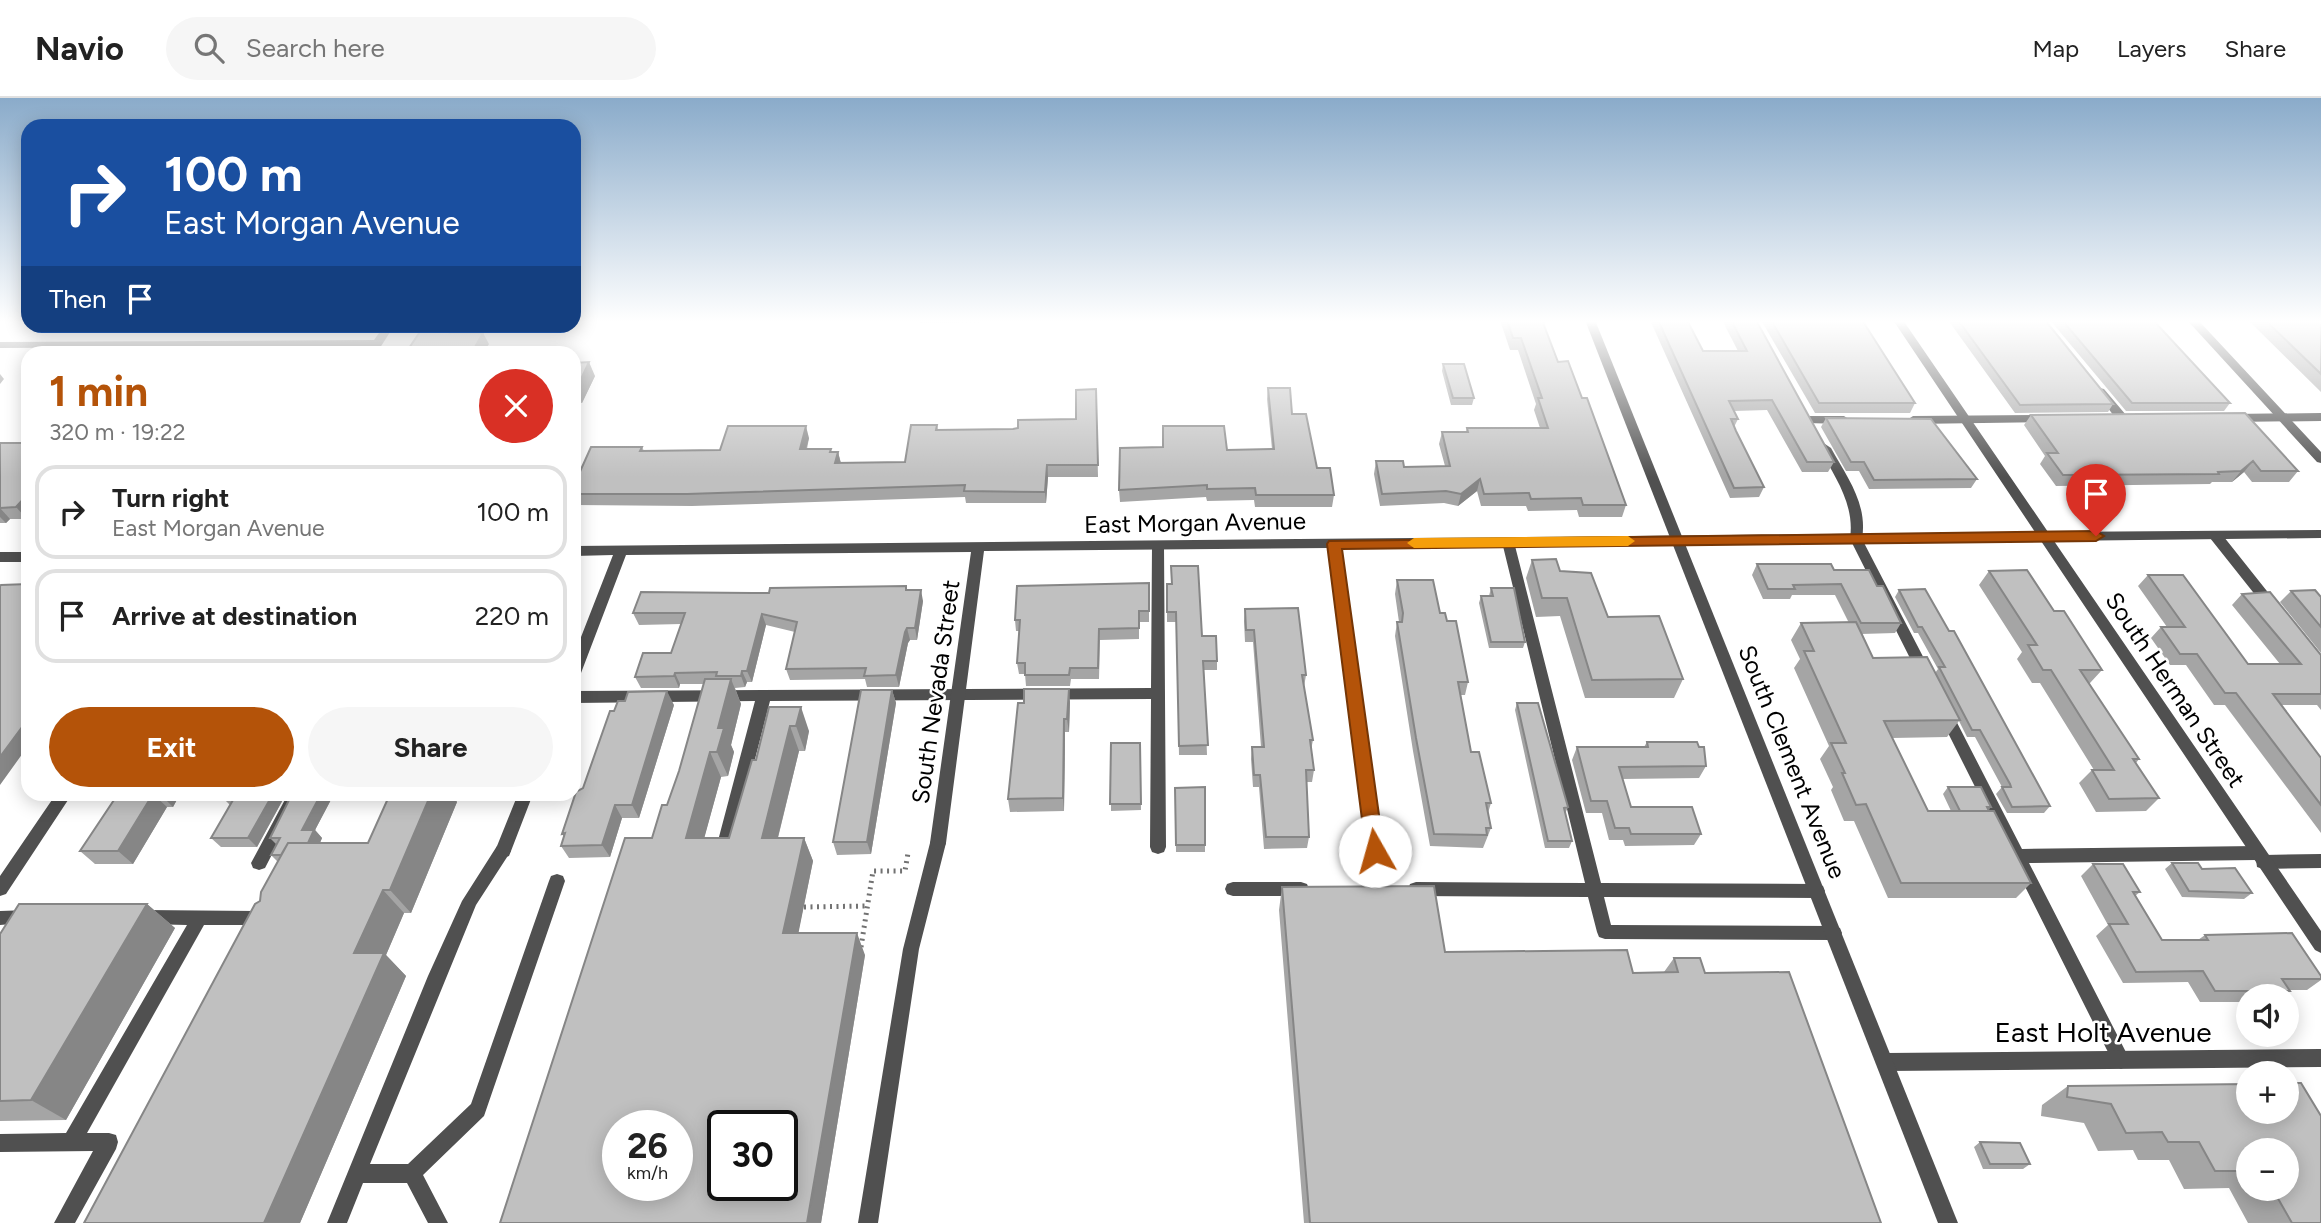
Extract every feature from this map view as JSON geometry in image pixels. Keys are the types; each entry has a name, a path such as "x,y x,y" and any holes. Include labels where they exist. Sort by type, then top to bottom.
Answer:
{"street":[{"name":"South Clement Avenue","path":"1611,372 1948,1223"},
{"name":"South Herman Street","path":"1934,372 2321,945"},
{"path":"2241,372 2321,459"},
{"path":"2090,379 2122,418"},
{"path":"1862,420 1807,415 1858,510 1860,524 1856,539 2121,1060"},
{"path":"2218,418 2321,417"},
{"path":"2109,418 2136,418"},
{"path":"1902,420 2057,419"},
{"name":"East Morgan Avenue","path":"581,551 2321,534"},
{"path":"2215,535 2281,617"},
{"path":"1508,542 1605,932 1834,933"},
{"path":"1334,544 1375,851"},
{"path":"1158,546 1158,847"},
{"name":"South Nevada Street","path":"869,1223 911,949 937,843 978,548"},
{"path":"581,655 621,551"},
{"path":"0,557 21,557"},
{"path":"581,697 1158,692"},
{"path":"723,852 764,695"},
{"path":"0,889 60,801"},
{"path":"259,863 292,801"},
{"path":"337,1223 470,901 503,851 523,801"},
{"path":"2018,856 2260,857 2321,861"},
{"path":"357,1174 412,1173 478,1110 557,881"},
{"path":"1233,889 1315,889"},
{"path":"1399,889 1817,891"},
{"path":"0,918 41,917"},
{"path":"120,917 276,918"},
{"path":"71,1143 200,917"},
{"name":"East Holt Avenue","path":"2297,1061 2321,1058"},
{"name":"East Holt Avenue","path":"1885,1062 2121,1060 2236,1065"},
{"path":"0,1143 109,1142 64,1223"},
{"path":"412,1173 438,1223"}],"path":[{"path":"861,947 873,871 905,871 908,853"},
{"path":"804,907 867,906"}],"building":[{"path":"1446,372 1466,372 1474,398 1453,398"},
{"path":"1533,372 1572,372 1582,398 1587,398 1626,505 1583,505 1581,498 1531,499 1529,493 1484,494 1480,479 1461,494 1446,491 1382,494 1376,461 1403,461 1404,467 1450,466 1442,432 1468,432 1467,428 1548,428 1538,398 1542,398"},
{"path":"1682,372 1785,372 1834,462 1807,462 1772,400 1729,401 1738,419 1731,419 1764,487 1734,488"},
{"path":"1801,372 1896,372 1915,403 1819,403"},
{"path":"1996,372 2088,372 2113,404 2020,405"},
{"path":"2106,372 2202,372 2230,403 2132,403"},
{"path":"1268,388 1290,388 1292,414 1306,414 1317,468 1330,468 1334,495 1256,495 1255,488 1207,489 1207,485 1119,490 1120,448 1163,447 1163,426 1224,426 1227,450 1274,449"},
{"path":"1096,389 1098,465 1047,465 1045,492 964,491 965,485 687,494 581,494 581,469 591,447 642,447 640,451 720,450 728,426 806,426 800,449 831,449 830,452 838,452 835,463 905,462 911,425 937,425 936,430 1013,429 1018,428 1018,420 1076,419 1076,390"},
{"path":"2245,413 2298,471 2261,471 2253,461 2241,471 2218,472 2219,474 2063,475 2047,453 2058,453 2031,415"},
{"path":"1826,418 1931,419 1977,479 1874,480 1864,462 1851,462"},
{"path":"0,443 21,443 21,502 16,507 0,508"},
{"path":"1556,559 1560,571 1591,573 1608,617 1659,616 1683,679 1592,680 1567,598 1542,598 1532,560"},
{"path":"1757,564 1831,564 1834,570 1869,570 1877,586 1883,586 1901,623 1861,623 1841,584 1793,585 1795,589 1768,589"},
{"path":"1171,566 1198,566 1202,636 1216,636 1217,661 1203,661 1208,745 1179,746 1176,612 1167,612 1167,584 1172,584"},
{"path":"2027,570 2054,611 2064,611 2102,670 2080,670 2139,759 2133,759 2159,798 2109,799 2092,770 2114,770 2051,670 2043,670 2028,645 2037,645 1989,571"},
{"path":"2148,575 2183,575 2248,664 2301,664 2242,594 2270,592 2321,655 2321,694 2273,694 2321,758 2321,805 2236,693 2225,693 2197,654 2180,654 2161,627 2185,627"},
{"path":"1397,580 1433,580 1440,613 1445,613 1447,621 1456,621 1468,682 1458,682 1471,752 1479,752 1491,803 1486,803 1491,828 1486,828 1487,835 1434,834 1397,622 1402,622 1403,613"},
{"path":"1149,583 1149,611 1139,611 1139,628 1099,629 1098,668 1070,668 1069,675 1025,675 1025,663 1017,663 1020,620 1015,620 1017,586"},
{"path":"21,584 21,728 0,757 0,586"},
{"path":"906,586 906,590 921,590 915,628 907,628 905,632 896,675 864,676 866,668 786,669 797,622 762,614 747,671 742,671 741,676 716,676 717,672 635,677 643,653 671,653 685,613 633,613 641,592 769,593 770,588"},
{"path":"1491,588 1514,588 1525,642 1491,642 1481,596 1493,596"},
{"path":"1925,589 1949,631 1954,631 2050,806 2012,807 2002,787 2011,787 2010,784 1980,730 1972,730 1939,667 1945,667 1922,627 1918,627 1899,590"},
{"path":"2315,590 2321,597 2321,627 2291,591"},
{"path":"1298,608 1306,675 1302,675 1313,740 1310,740 1314,770 1306,770 1309,837 1266,837 1260,775 1254,775 1252,747 1264,747 1254,630 1246,630 1245,609"},
{"path":"1856,622 1873,658 1927,657 1960,720 1884,721 1928,811 1994,811 2031,883 1901,883 1866,804 1856,805 1842,773 1845,773 1831,743 1846,743 1804,651 1814,651 1801,623"},
{"path":"705,679 731,679 718,728 724,728 717,752 710,752 686,838 729,838 752,760 756,760 769,707 801,707 796,726 790,726 762,838 804,838 783,933 857,933 807,1223 500,1223 625,838 652,838 662,805 667,805"},
{"path":"1024,689 1069,689 1067,719 1064,719 1063,798 1008,799 1018,703 1024,703"},
{"path":"861,690 892,690 867,842 833,842"},
{"path":"667,691 632,805 615,805 602,845 561,846 565,833 562,834 573,801 581,801 581,789 610,711 614,711 618,701 625,701 628,692"},
{"path":"1517,703 1538,703 1568,807 1564,808 1572,841 1548,841"},
{"path":"1647,742 1697,742 1699,747 1704,747 1706,766 1619,767 1631,807 1692,807 1701,834 1631,834 1629,828 1615,828 1607,801 1591,801 1577,747 1648,747"},
{"path":"1111,743 1140,743 1141,804 1110,804"},
{"path":"1205,787 1205,845 1176,845 1175,788"},
{"path":"1948,787 1981,787 1991,807 1987,807 1989,811 1960,811"},
{"path":"113,801 149,801 118,851 80,851"},
{"path":"232,801 269,801 248,838 211,838"},
{"path":"288,801 317,801 302,830 314,830 308,843 288,843 281,855 271,855 280,838 270,838"},
{"path":"387,801 428,801 390,890 383,890 354,953 384,953 264,1223 84,1223 255,904 260,901 261,892 288,843 368,843"},
{"path":"2172,863 2198,863 2202,869 2235,868 2252,893 2189,891"},
{"path":"2093,864 2123,864 2140,892 2133,892 2162,940 2208,940 2205,935 2292,933 2321,979 2282,979 2285,984 2236,984 2236,991 2215,991 2203,971 2136,972 2109,924 2128,924"},
{"path":"1434,886 1445,952 1627,950 1633,973 1678,972 1674,958 1700,958 1705,973 1789,972 1881,1223 1310,1223 1282,887"},
{"path":"19,904 147,904 31,1100 0,1101 0,934"},
{"path":"2301,1083 2321,1116 2321,1223 2292,1223 2279,1201 2299,1201 2299,1138 2236,1138 2236,1171 2215,1171 2199,1142 2168,1142 2162,1132 2126,1133 2111,1104 2067,1097 2068,1086 2236,1084 2236,1124 2299,1124"},
{"path":"1980,1142 2020,1143 2030,1164 1990,1164"}],"slow traffic":[{"path":"1414,543 1628,541"}],"route":[{"path":"1375,851 1334,544 2096,536"}]}
